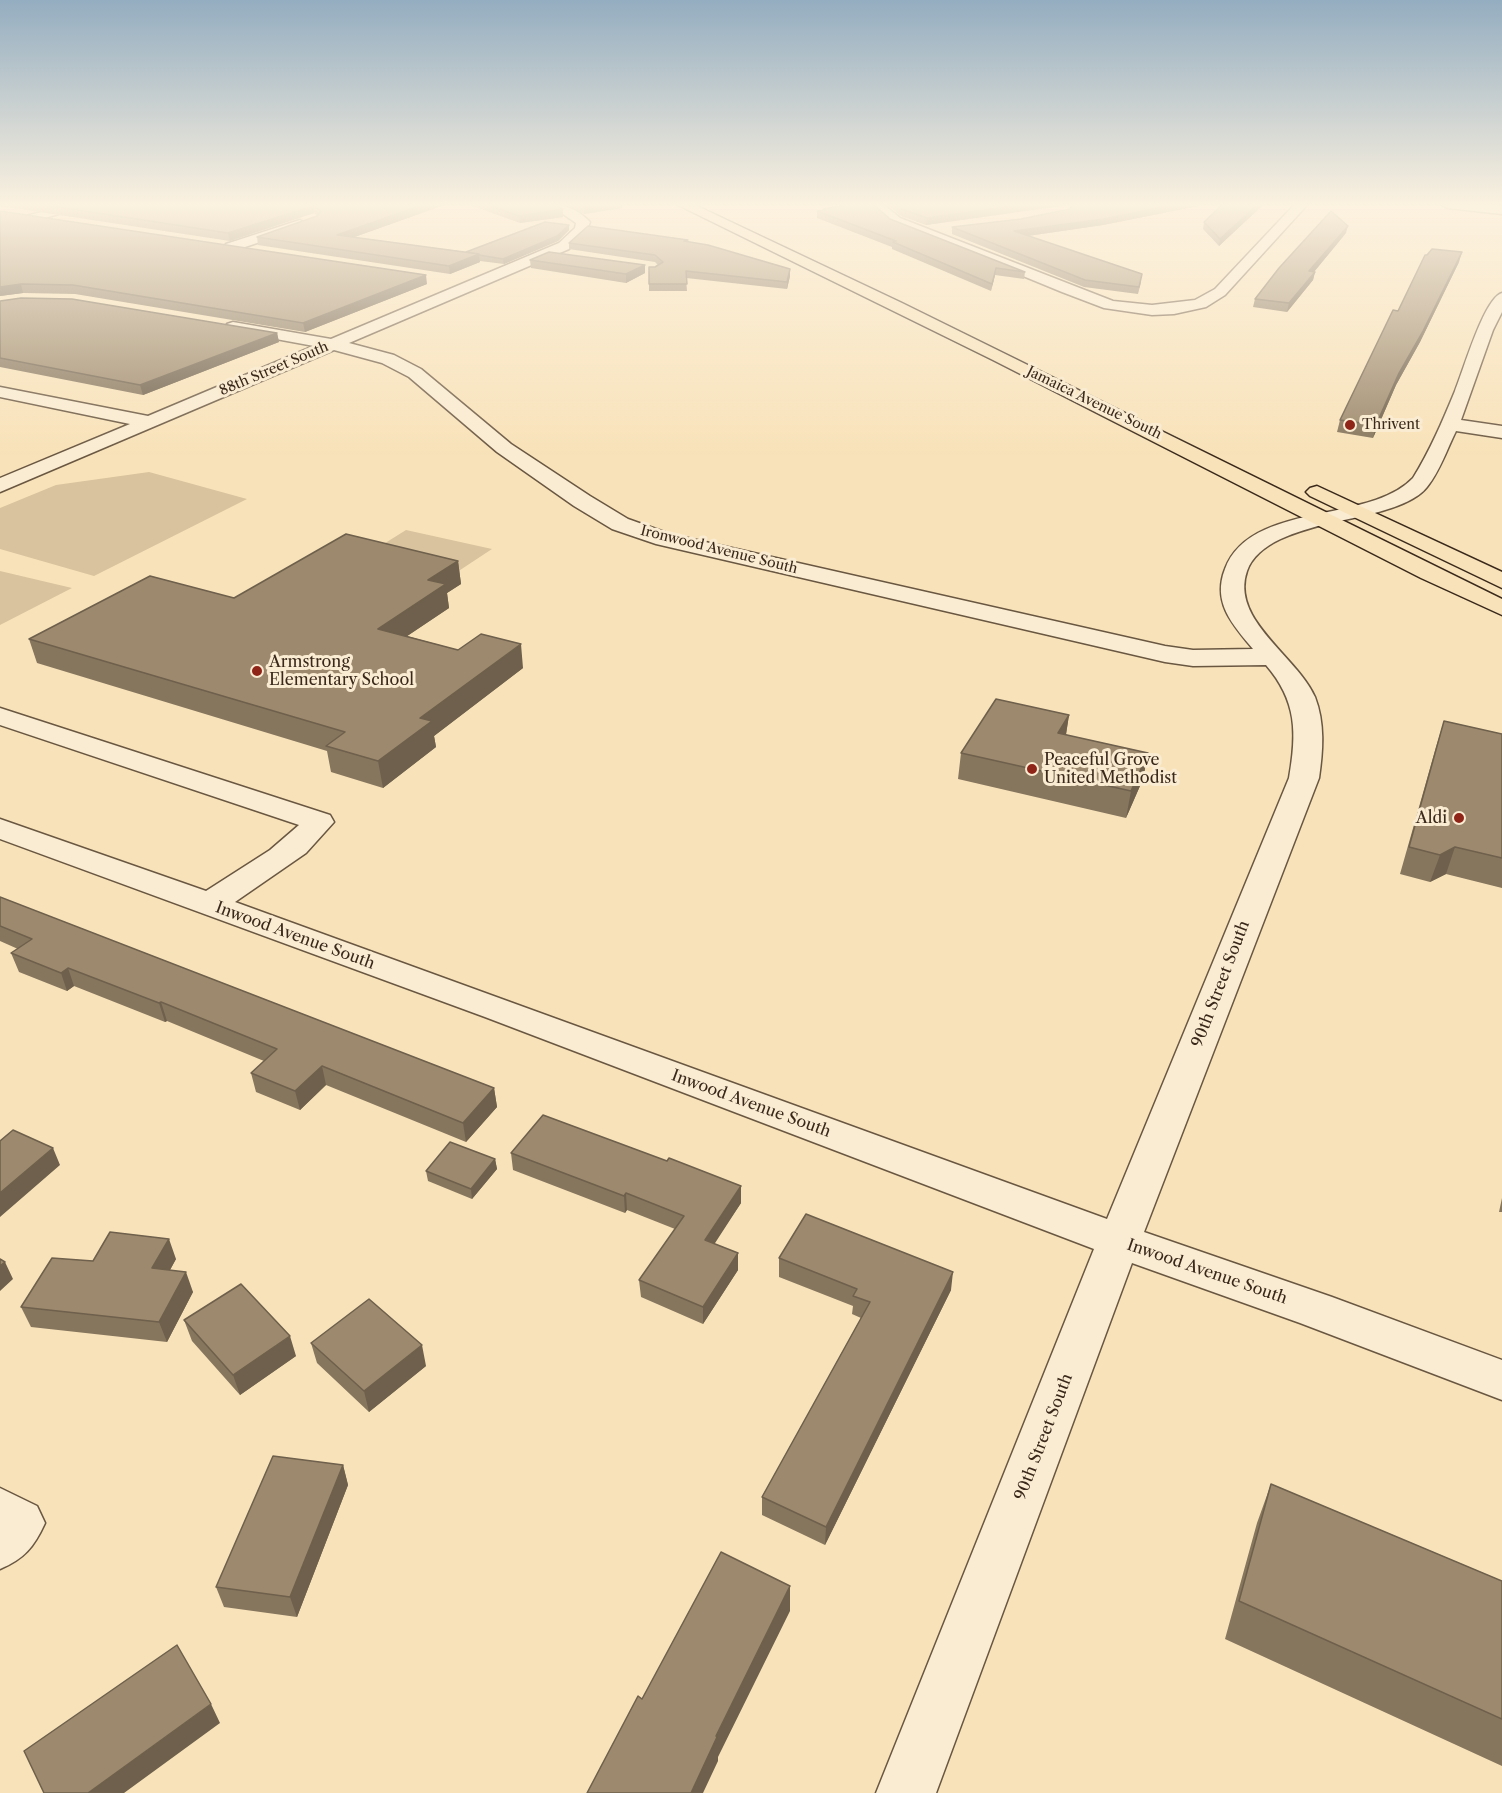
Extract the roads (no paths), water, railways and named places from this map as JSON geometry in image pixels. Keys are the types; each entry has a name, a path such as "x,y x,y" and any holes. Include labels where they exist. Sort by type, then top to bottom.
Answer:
{"main road":[{"name":"Jamaica Avenue South","path":"855,288 1138,424 1339,515 1502,581"},
{"name":"Jamaica Avenue South","path":"896,288 1091,384"},
{"name":"Jamaica Avenue South","path":"1301,484 1339,515 1502,608"}],"street":[{"name":"88th Street South","path":"0,486 462,288"},
{"path":"1066,288 1110,305 1152,310 1200,304 1224,288"},
{"name":"90th Street South","path":"906,1793 1119,1241 1304,778 1310,751 1304,706 1295,684 1241,617 1230,585 1235,569 1242,557 1270,536 1296,525 1388,502 1413,489 1423,480 1472,370 1485,331 1502,298"},
{"path":"1152,310 1163,325"},
{"name":"Ironwood Avenue South","path":"210,323 332,344 388,359 415,373 504,448 582,501 620,524 664,539 1165,654 1193,658 1272,657"},
{"path":"0,392 149,422"},
{"path":"1449,424 1502,432"},
{"path":"0,716 319,822 307,837 288,852 208,905"},
{"name":"Inwood Avenue South","path":"0,828 509,1013 1119,1241 1316,1310 1502,1380"}],"place":[{"name":"Thrivent","path":"1350,425"},
{"name":"Armstrong Elementary School","path":"257,671"},
{"name":"Peaceful Grove United Methodist","path":"1032,769"},
{"name":"Aldi","path":"1459,818"}]}
